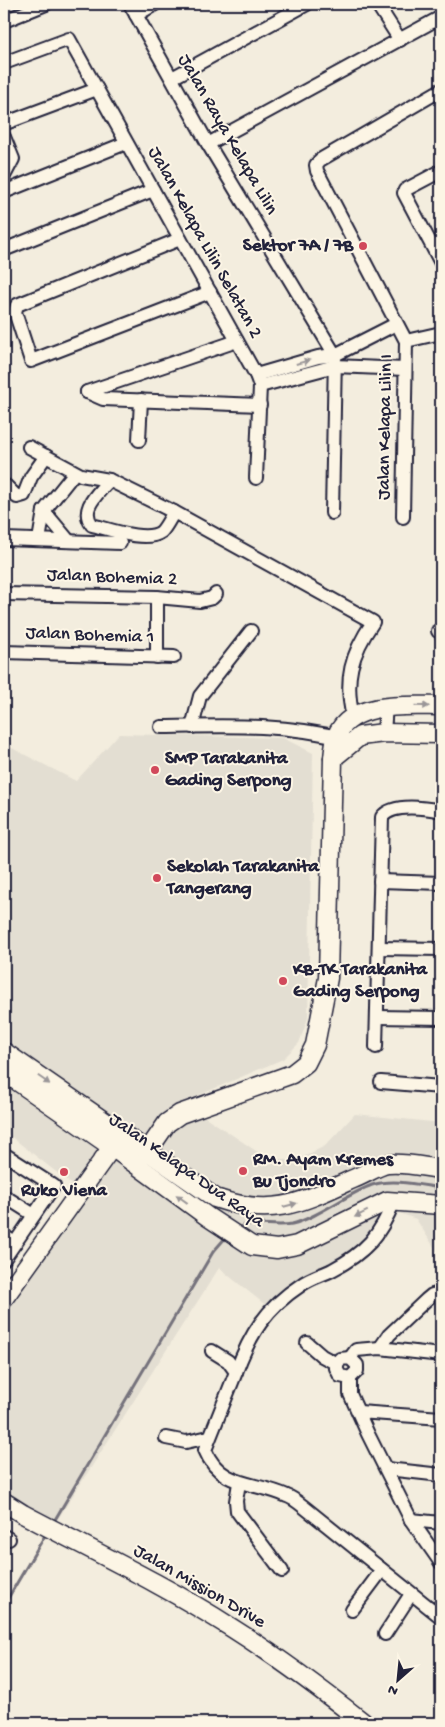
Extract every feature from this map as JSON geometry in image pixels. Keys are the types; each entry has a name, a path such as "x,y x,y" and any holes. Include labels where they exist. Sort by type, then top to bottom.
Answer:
{"street":[{"path":"4,21 20,8 46,4"},
{"path":"133,9 155,4"},
{"path":"172,78 307,4"},
{"path":"377,4 400,40"},
{"name":"Jalan Raya Kelapa Lilin","path":"133,9 208,144 335,361"},
{"path":"208,144 441,16"},
{"name":"Jalan Kelapa Lilin Selatan 2","path":"4,63 69,39 258,380 260,405 256,478"},
{"path":"6,123 97,89"},
{"name":"Jalan Kelapa Lilin I","path":"403,517 406,341 317,172 316,165 320,160 437,93"},
{"path":"4,136 13,159 4,176"},
{"path":"4,192 126,143"},
{"path":"441,171 405,190 404,193 441,264"},
{"path":"5,246 153,190"},
{"path":"180,239 17,305 15,312 31,361 210,292"},
{"path":"258,380 335,361 396,324"},
{"path":"406,341 441,333"},
{"path":"237,341 87,392 102,399 260,405"},
{"path":"335,361 406,369"},
{"path":"332,513 335,361"},
{"path":"139,440 141,400"},
{"path":"29,447 81,475 110,480 174,512 373,622 360,640 354,654 348,693 353,717"},
{"path":"6,486 17,496 24,496 30,477 46,456"},
{"path":"38,540 44,511 72,476"},
{"path":"110,480 88,509 88,520 92,525 137,536 151,536 161,531 174,512"},
{"path":"44,511 69,541"},
{"path":"4,539 120,543"},
{"name":"Jalan Bohemia 2","path":"4,594 157,597 200,601 212,598 216,594"},
{"path":"157,597 157,657"},
{"path":"192,727 200,696 251,631"},
{"name":"Jalan Bohemia 1","path":"4,652 174,658"},
{"path":"384,733 386,705"},
{"path":"147,1152 167,1123 174,1118 292,1074 306,1063 315,1044 328,978 333,758 344,739 343,726 353,717 386,705 441,706"},
{"path":"161,727 257,727 321,732 344,739 384,733 441,734"},
{"path":"376,1048 382,817 386,811 430,808 441,810"},
{"path":"380,881 441,883"},
{"path":"379,948 441,949"},
{"path":"377,1017 441,1018"},
{"name":"Jalan Kelapa Dua Raya","path":"4,1052 215,1198 236,1205 261,1208 286,1207 309,1199 387,1164 441,1169"},
{"name":"Jalan Kelapa Dua Raya","path":"4,1072 222,1227 252,1246 277,1249 297,1245 387,1201 441,1205"},
{"path":"381,1082 441,1087"},
{"path":"4,1298 112,1147"},
{"path":"4,1154 54,1186 4,1259"},
{"path":"4,1196 34,1215"},
{"path":"205,1215 215,1198"},
{"path":"394,1201 387,1220 372,1244 334,1269 301,1284 268,1312 248,1340 204,1450 210,1463 239,1483 287,1495 316,1516 441,1617"},
{"path":"4,1236 15,1243"},
{"path":"380,1348 389,1335 426,1300 432,1295 441,1293"},
{"path":"307,1343 322,1356 337,1364"},
{"path":"350,1378 340,1376 337,1373 337,1364 340,1359 350,1358 356,1350 380,1348 441,1355"},
{"path":"212,1351 228,1360 236,1372"},
{"path":"350,1358 357,1366 356,1371 350,1378 350,1394 411,1520 441,1563"},
{"path":"359,1412 441,1418"},
{"path":"166,1438 186,1442 209,1437"},
{"path":"387,1469 441,1474"},
{"path":"239,1483 236,1500 237,1511 282,1571"},
{"name":"Jalan Mission Drive","path":"4,1502 165,1589 232,1628 278,1658 364,1723"},
{"path":"411,1520 441,1523"},
{"path":"352,1610 382,1570"},
{"path":"385,1634 411,1594"}],"shaded area":[{"path":"119,734 283,738 313,753 308,1018 299,1043 283,1059 183,1102 265,1157 295,1161 325,1146 355,1114 441,1123 441,1258 416,1219 388,1209 365,1243 268,1307 219,1268 56,1522 21,1505 4,1491 4,1310 88,1197 4,1131 4,744 76,781"}],"waterway":[{"path":"236,1229 256,1224 285,1225 302,1221 362,1189 380,1183 407,1183 441,1188"},
{"path":"53,1523 213,1252 227,1236"},
{"path":"4,1605 47,1532"}],"place":[{"name":"Sektor 7A / 7B","path":"363,246"},
{"name":"SMP Tarakanita Gading Serpong","path":"155,770"},
{"name":"Sekolah Tarakanita Tangerang","path":"157,878"},
{"name":"KB-TK Tarakanita Gading Serpong","path":"283,981"},
{"name":"RM. Ayam Kremes Bu Tjondro","path":"243,1171"},
{"name":"Ruko Viena","path":"64,1172"}]}
